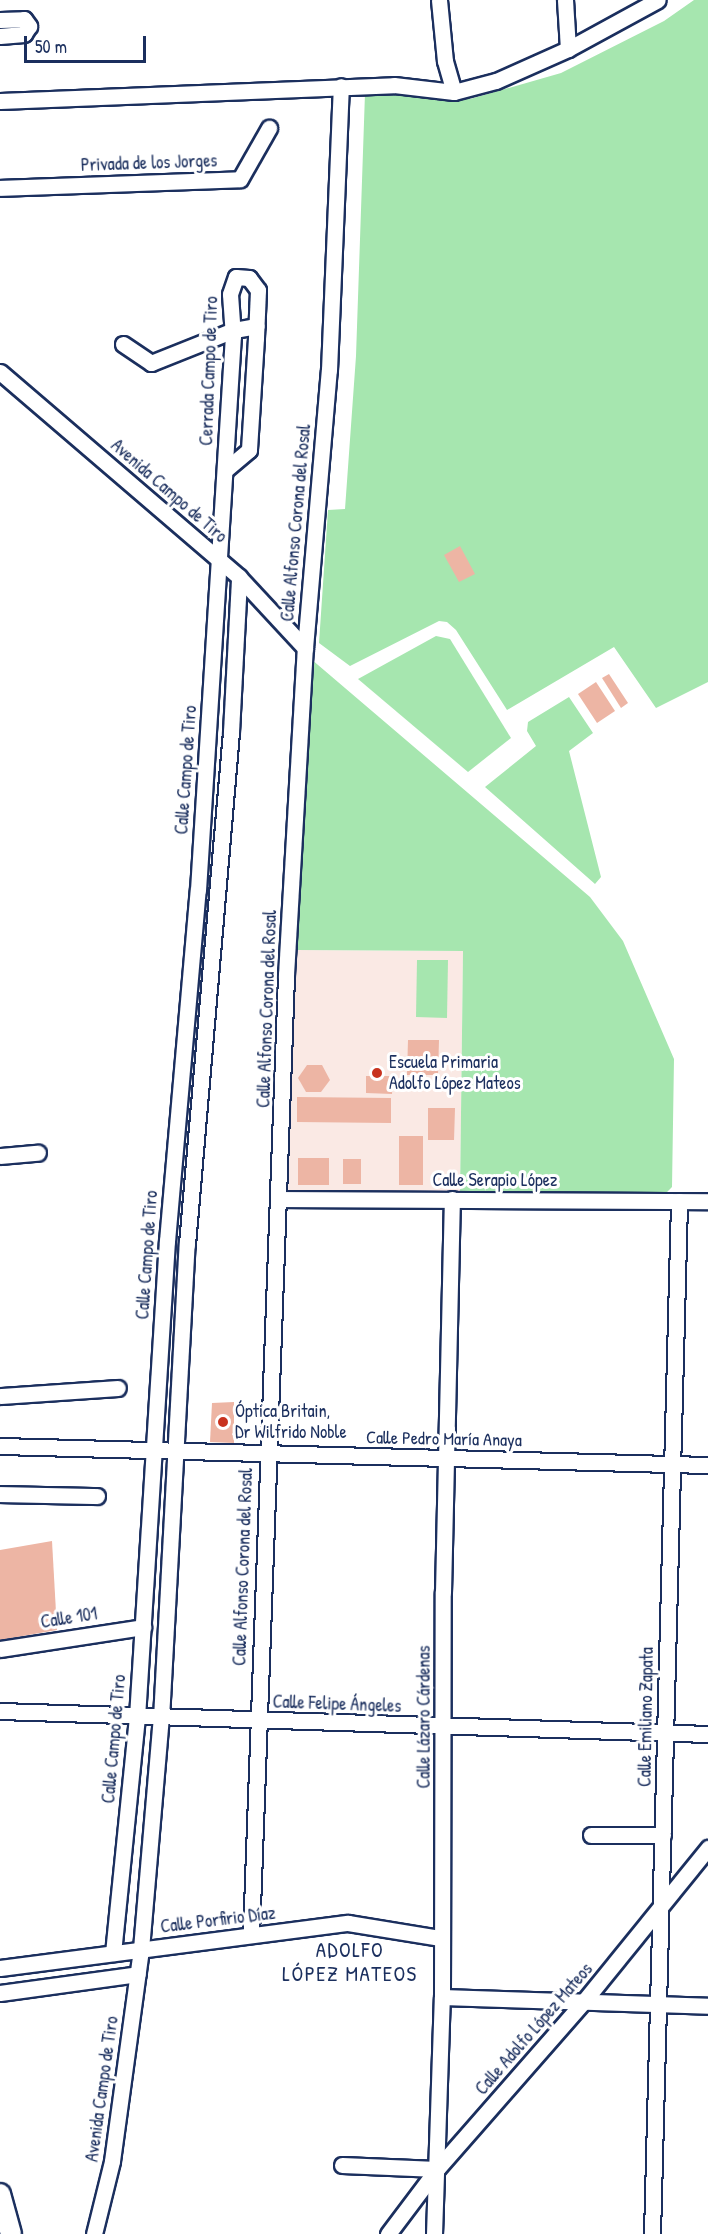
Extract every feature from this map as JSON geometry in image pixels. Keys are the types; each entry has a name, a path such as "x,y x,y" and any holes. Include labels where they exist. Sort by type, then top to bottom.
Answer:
{"street":[{"path":"439,0 446,61 454,92"},
{"path":"565,0 568,49"},
{"path":"0,101 340,86 394,85 454,92 496,81 568,49 649,2"},
{"path":"0,20 24,19 28,26 24,34 0,36"},
{"name":"Calle Alfonso Corona del Rosal","path":"251,1935 267,1454 281,1199 286,975 305,648 329,370 340,86"},
{"name":"Privada de los Jorges","path":"0,188 240,179 269,128"},
{"name":"Cerrada Campo de Tiro","path":"219,559 234,330 230,294 236,277 249,278 258,290 249,450 225,470"},
{"path":"123,344 151,363 234,330 257,326"},
{"name":"Avenida Campo de Tiro","path":"0,372 239,577 305,648"},
{"name":"Calle Campo de Tiro","path":"113,1953 143,1627 179,1080 198,890 219,559"},
{"path":"141,1949 161,1718 200,1082 231,732 239,577"},
{"path":"208,729 231,732"},
{"path":"198,890 218,891"},
{"path":"179,1080 200,1082"},
{"path":"0,1155 38,1153"},
{"name":"Calle Serapio López","path":"281,1199 708,1201"},
{"name":"Calle Lázaro Cárdenas","path":"434,2234 442,1997 452,1199"},
{"name":"Calle Emiliano Zapata","path":"652,2234 679,1201"},
{"path":"0,1396 118,1388"},
{"name":"Calle Pedro María Anaya","path":"0,1446 708,1465"},
{"path":"0,1494 97,1496"},
{"name":"Calle 101","path":"0,1648 143,1627"},
{"name":"Calle Felipe Ángeles","path":"0,1711 257,1722 708,1734"},
{"path":"591,1835 663,1835"},
{"name":"Calle Adolfo López Mateos","path":"388,2234 437,2169 585,2001 708,1848"},
{"name":"Calle Porfirio Díaz","path":"0,1968 348,1923 441,1938"},
{"name":"Avenida Campo de Tiro","path":"94,2234 112,2161 141,1949"},
{"path":"0,1993 138,1974"},
{"path":"442,1997 708,2006"},
{"path":"342,2165 437,2169"},
{"path":"0,2194 11,2234"}],"shaded area":[{"name":"Escuela Primaria Adolfo López Mateos","path":"296,950 463,951 460,1195 288,1195"}],"green space":[{"path":"694,0 708,0 708,682 656,708 614,647 507,710 456,630 447,622 439,621 350,666 319,643 328,510 345,509 356,356 365,93 415,92 470,99 561,73 664,21"},
{"path":"436,636 450,639 511,738 468,772 358,679"},
{"path":"311,659 590,897 623,941 674,1059 672,1187 665,1194 460,1195 463,951 296,950"},
{"path":"569,697 593,733 569,751 601,877 595,884 485,787 536,746 527,731 528,722"},
{"path":"417,960 448,960 447,1018 416,1017"}],"building":[{"path":"460,546 475,574 459,582 444,555"},
{"path":"609,674 628,703 621,708 602,678"},
{"path":"596,682 615,711 597,723 578,694"},
{"path":"408,1040 439,1040 438,1075 407,1075"},
{"path":"307,1065 322,1065 330,1080 321,1092 306,1092 298,1078"},
{"path":"366,1076 393,1076 392,1094 366,1093"},
{"path":"297,1097 391,1098 391,1123 297,1122"},
{"path":"428,1108 455,1108 454,1140 428,1140"},
{"path":"399,1136 423,1136 423,1185 399,1185"},
{"path":"298,1158 329,1158 329,1185 298,1185"},
{"path":"343,1159 361,1159 361,1184 343,1184"},
{"name":"Óptica Britain, Dr Wilfrido Noble","path":"234,1402 234,1443 210,1442 212,1403"},
{"path":"52,1541 57,1630 0,1640 0,1550"}],"place":[{"name":"Escuela Primaria Adolfo López Mateos","path":"377,1073"},
{"name":"Óptica Britain, Dr Wilfrido Noble","path":"223,1422"}],"district":[{"name":"ADOLFO LÓPEZ MATEOS","path":"350,1962"}]}
